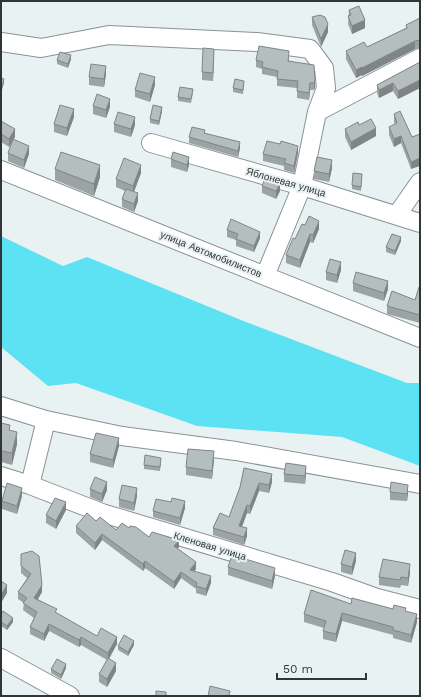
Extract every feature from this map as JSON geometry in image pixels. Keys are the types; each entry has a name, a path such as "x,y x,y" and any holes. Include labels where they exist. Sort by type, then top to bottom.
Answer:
{"street":[{"path":"1,42 41,48 109,35 257,42 310,49 324,68 326,88 317,112 302,186 265,276"},
{"path":"317,112 420,58"},
{"name":"Яблоневая улица","path":"151,143 302,186 420,223"},
{"name":"улица Автомобилистов","path":"1,170 420,338"},
{"path":"397,215 420,182"},
{"path":"1,406 46,420 122,436 236,451 420,484"},
{"path":"30,485 46,420"},
{"name":"Кленовая улица","path":"1,476 30,485 102,513 332,582 377,598 420,609"},
{"path":"1,658 70,696"}],"water":[{"path":"1,236 63,266 87,257 246,322 407,383 420,383 420,466 342,437 197,426 76,383 48,386 1,347"}],"building":[{"path":"359,6 365,20 352,26 348,16 351,15 349,10"},
{"path":"320,15 325,17 328,24 321,39 312,17"},
{"path":"420,18 420,40 415,41 356,70 346,51 364,42 367,47 407,28 406,25"},
{"path":"259,46 289,51 288,61 314,65 315,80 314,83 310,83 309,93 297,91 298,81 277,79 278,71 262,67 263,62 256,60"},
{"path":"203,48 214,49 213,73 202,72"},
{"path":"60,52 71,55 68,64 57,60"},
{"path":"420,62 420,80 398,91 393,83 379,90 377,85"},
{"path":"91,64 106,66 104,79 89,77"},
{"path":"140,73 155,77 150,94 135,90"},
{"path":"1,78 4,79 1,89"},
{"path":"235,79 244,81 243,90 233,88"},
{"path":"180,87 193,89 191,99 178,97"},
{"path":"97,94 110,99 106,110 93,106"},
{"path":"60,105 74,109 67,128 54,124"},
{"path":"153,105 162,107 159,121 150,119"},
{"path":"400,111 412,137 420,134 420,158 411,162 401,136 394,139 389,127 397,123 394,114"},
{"path":"118,112 135,117 131,129 114,124"},
{"path":"371,119 376,128 351,142 345,129 358,122 359,125"},
{"path":"1,121 15,129 9,139 1,134"},
{"path":"192,127 205,130 204,133 240,142 238,151 189,137"},
{"path":"13,139 29,146 24,160 8,153"},
{"path":"267,141 280,144 281,141 298,146 294,166 284,163 286,159 263,154"},
{"path":"61,152 100,165 94,184 55,169"},
{"path":"173,152 189,157 187,165 171,159"},
{"path":"317,157 332,160 329,174 314,171"},
{"path":"124,158 141,165 133,186 116,179"},
{"path":"353,173 362,174 361,187 352,185"},
{"path":"265,178 280,183 276,191 262,186"},
{"path":"126,189 138,193 134,204 122,199"},
{"path":"309,216 319,221 313,235 310,234 300,260 286,255 293,238 295,239 302,224 305,225"},
{"path":"231,219 260,232 254,246 236,239 238,234 227,230"},
{"path":"392,234 401,237 395,251 386,247"},
{"path":"330,259 341,262 337,275 326,272"},
{"path":"356,272 388,281 384,293 353,283"},
{"path":"419,287 420,315 387,306 392,291 415,300"},
{"path":"1,423 10,425 9,430 17,432 12,453 1,451"},
{"path":"96,433 119,438 113,460 90,454"},
{"path":"188,449 214,451 212,471 186,467"},
{"path":"145,455 161,458 160,467 144,465"},
{"path":"286,463 306,466 305,476 284,474"},
{"path":"244,468 272,474 269,485 259,483 250,506 247,505 239,526 247,528 244,537 213,528 220,513 229,517 240,487"},
{"path":"95,477 107,482 102,494 90,489"},
{"path":"391,482 408,485 407,494 390,492"},
{"path":"7,483 22,488 17,506 2,501"},
{"path":"122,485 137,488 134,503 119,499"},
{"path":"55,498 66,502 56,521 46,515"},
{"path":"172,498 185,501 180,518 153,511 156,499 171,502"},
{"path":"87,513 96,521 100,517 116,530 122,523 129,528 130,526 136,527 149,537 152,532 179,540 174,546 196,562 190,570 211,576 206,589 196,586 197,583 181,572 174,582 145,561 143,564 102,534 95,543 76,526"},
{"path":"345,550 356,553 352,567 341,564"},
{"path":"32,551 39,556 42,585 34,598 57,609 55,612 97,636 101,628 117,637 108,653 81,637 79,640 49,624 44,634 30,627 37,612 23,603 27,598 18,592 31,574 21,566 21,554"},
{"path":"232,555 275,568 272,581 228,567"},
{"path":"383,559 410,564 408,578 401,577 400,580 379,577"},
{"path":"1,581 7,585 1,595"},
{"path":"311,590 351,604 352,598 393,609 394,605 406,608 405,611 417,614 411,635 393,630 393,627 342,613 336,634 323,631 326,621 304,614"},
{"path":"3,611 13,618 7,626 1,622 1,614"},
{"path":"124,635 134,641 128,652 118,646"},
{"path":"108,658 116,663 107,679 99,674"},
{"path":"57,659 66,664 61,675 51,669"},
{"path":"210,686 230,691 229,696 208,696"},
{"path":"156,691 166,692 166,696 156,696"}]}
